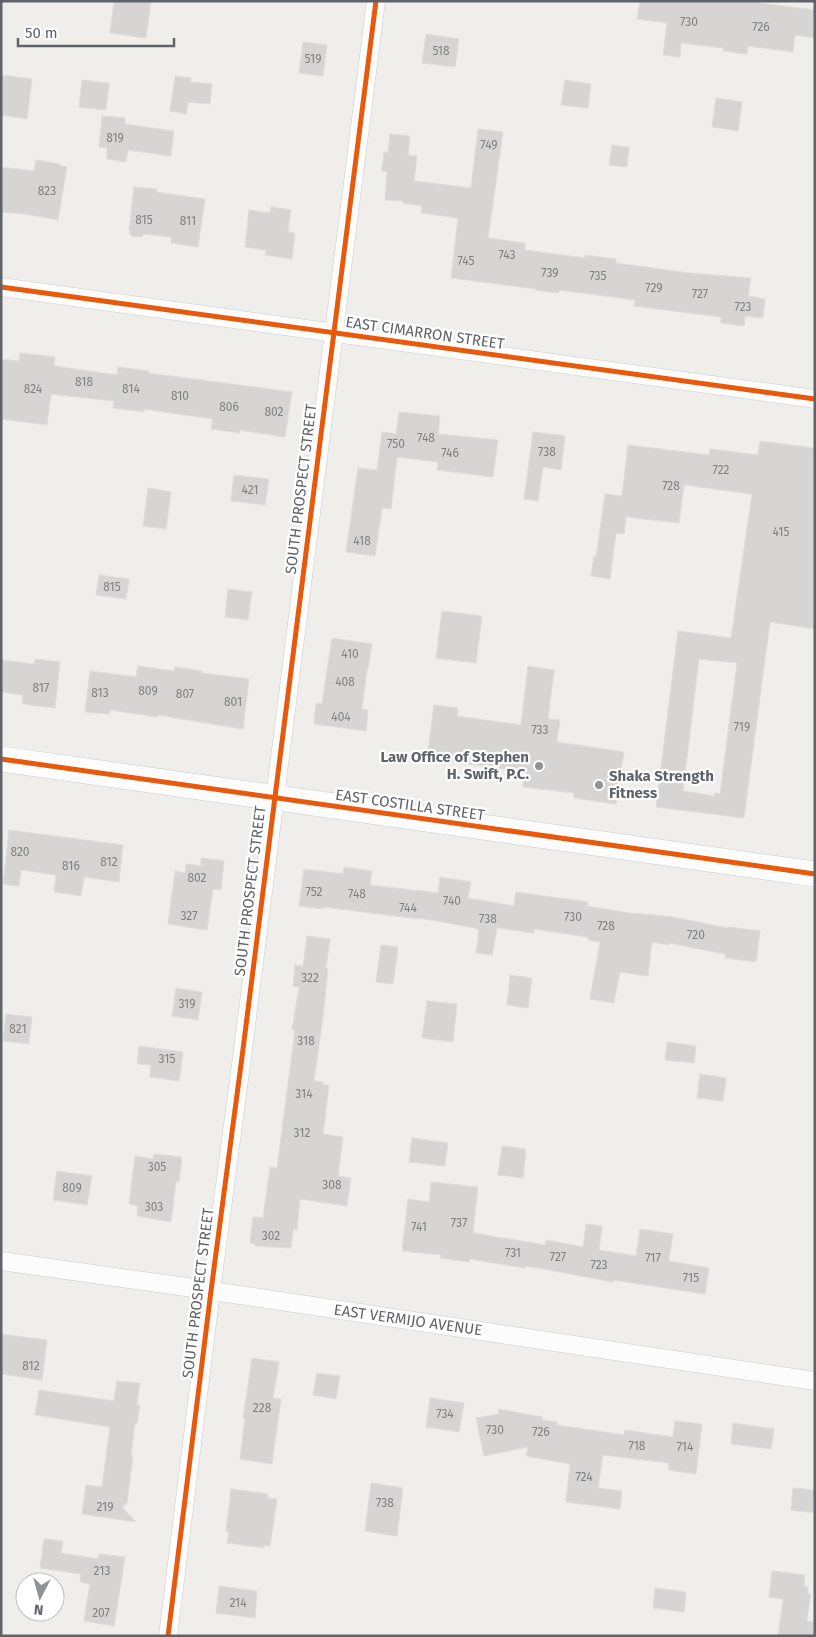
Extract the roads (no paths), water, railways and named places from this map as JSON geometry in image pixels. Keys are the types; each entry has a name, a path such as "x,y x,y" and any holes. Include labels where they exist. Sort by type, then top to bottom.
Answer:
{"street":[{"name":"SOUTH PROSPECT STREET","path":"168,1636 210,1291 242,1056 376,1"},
{"name":"EAST CIMARRON STREET","path":"1,287 815,399"},
{"name":"EAST COSTILLA STREET","path":"1,759 815,874"},
{"name":"EAST VERMIJO AVENUE","path":"1,1262 210,1291 815,1381"}],"place":[{"name":"Law Office of Stephen H. Swift, P.C.","path":"539,766"},
{"name":"Shaka Strength Fitness","path":"599,785"}]}
